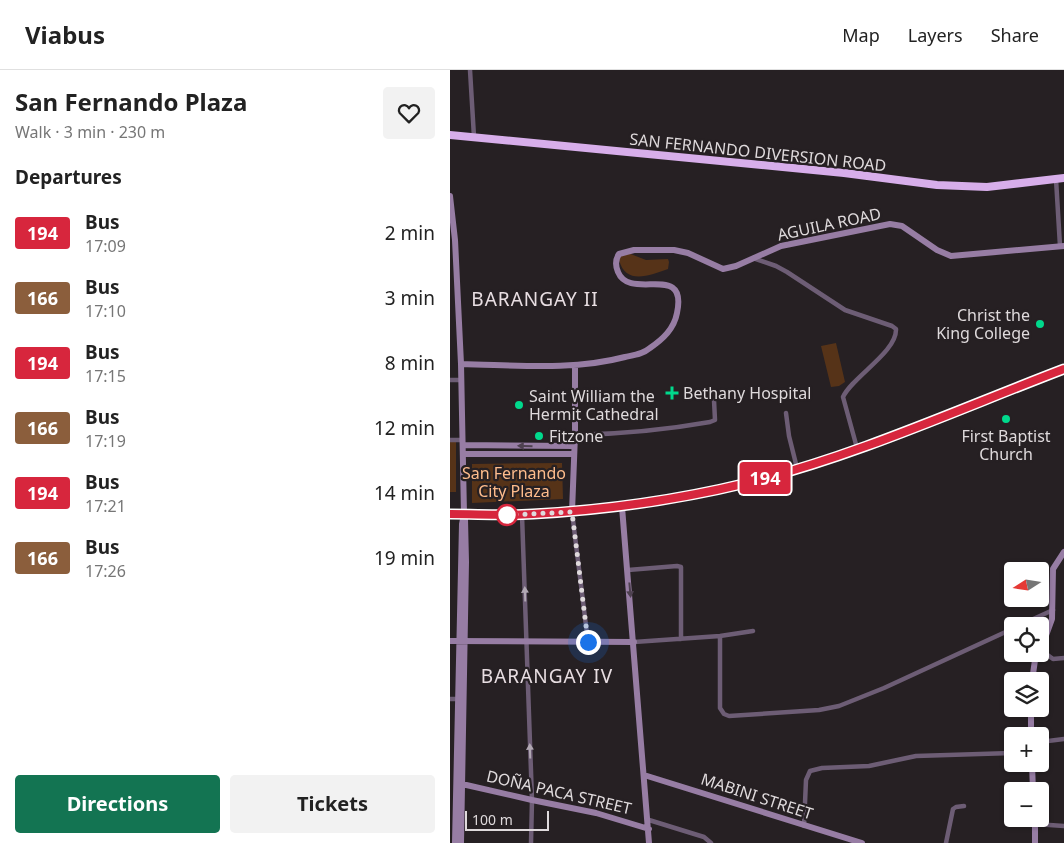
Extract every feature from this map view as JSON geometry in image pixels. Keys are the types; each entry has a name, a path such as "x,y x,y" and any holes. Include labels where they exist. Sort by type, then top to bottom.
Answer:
{"highway":[{"name":"SAN FERNANDO DIVERSION ROAD","path":"450,135 844,173 937,185 986,187 1060,178"}],"main road":[{"path":"450,514 522,515 622,507 680,498 747,483 856,448 1064,369"}],"street":[{"path":"470,70 474,137"},
{"path":"1060,178 1062,246"},
{"path":"450,196 461,364 464,514 466,525 462,642 461,843"},
{"name":"AGUILA ROAD","path":"575,365 596,364 646,352 669,332 675,321 679,297 674,289 660,284 635,284 624,281 619,275 616,265 619,254 634,250 674,250 688,253 723,269 782,246 890,224 902,226 936,250 951,256 959,257 1062,246"},
{"path":"753,258 787,272 845,310 896,329 894,340 874,364 846,390 843,397 856,448"},
{"path":"461,364 575,365 572,512 588,642"},
{"path":"450,380 461,380"},
{"path":"575,435 645,431 710,422 715,420 714,400"},
{"path":"786,413 789,436 797,468"},
{"path":"450,440 574,446"},
{"path":"463,454 573,454"},
{"path":"622,507 650,843"},
{"path":"522,515 532,800 531,843"},
{"path":"1049,630 1053,610 1053,569 1064,552"},
{"path":"628,570 681,567 681,638"},
{"path":"1038,617 1053,610"},
{"path":"450,641 634,642 720,636 753,631"},
{"path":"720,636 720,708 724,714 729,716 819,710 839,706 884,688 1004,633"},
{"path":"455,843 453,800 462,642"},
{"path":"1049,657 1053,659 1064,658"},
{"path":"450,699 458,699"},
{"path":"1049,741 1064,739"},
{"path":"804,826 806,780 810,771 822,768 869,766 916,756 1004,753"},
{"name":"MABINI STREET","path":"644,775 862,843"},
{"name":"DOÑA PACA STREET","path":"462,784 596,813 649,829"},
{"path":"946,843 953,809 964,806"},
{"path":"649,820 704,837 711,843"},
{"path":"1049,823 1064,826"},
{"path":"1035,827 1035,843"}],"green space":[{"path":"628,253 646,260 668,259 668,269 646,276 633,276 622,268 619,260 621,256"},
{"path":"836,343 845,382 839,386 831,387 821,346"},
{"path":"450,442 456,442 456,492 450,492"},
{"name":"San Fernando City Plaza","path":"562,463 563,499 472,503 472,464"}],"bus line":[{"name":"194","path":"450,514 531,515 622,507 680,498 747,483 865,446 1064,369"}],"place":[{"name":"Christ the King College","path":"1040,324"},
{"name":"Bethany Hospital","path":"672,393"},
{"name":"Saint William the Hermit Cathedral","path":"519,405"},
{"name":"First Baptist Church","path":"1006,419"},
{"name":"Fitzone","path":"539,436"}],"district":[{"name":"BARANGAY II","path":"535,299"},
{"name":"BARANGAY IV","path":"547,676"}],"route":[{"path":"507,515 572,512 588,642"}]}
